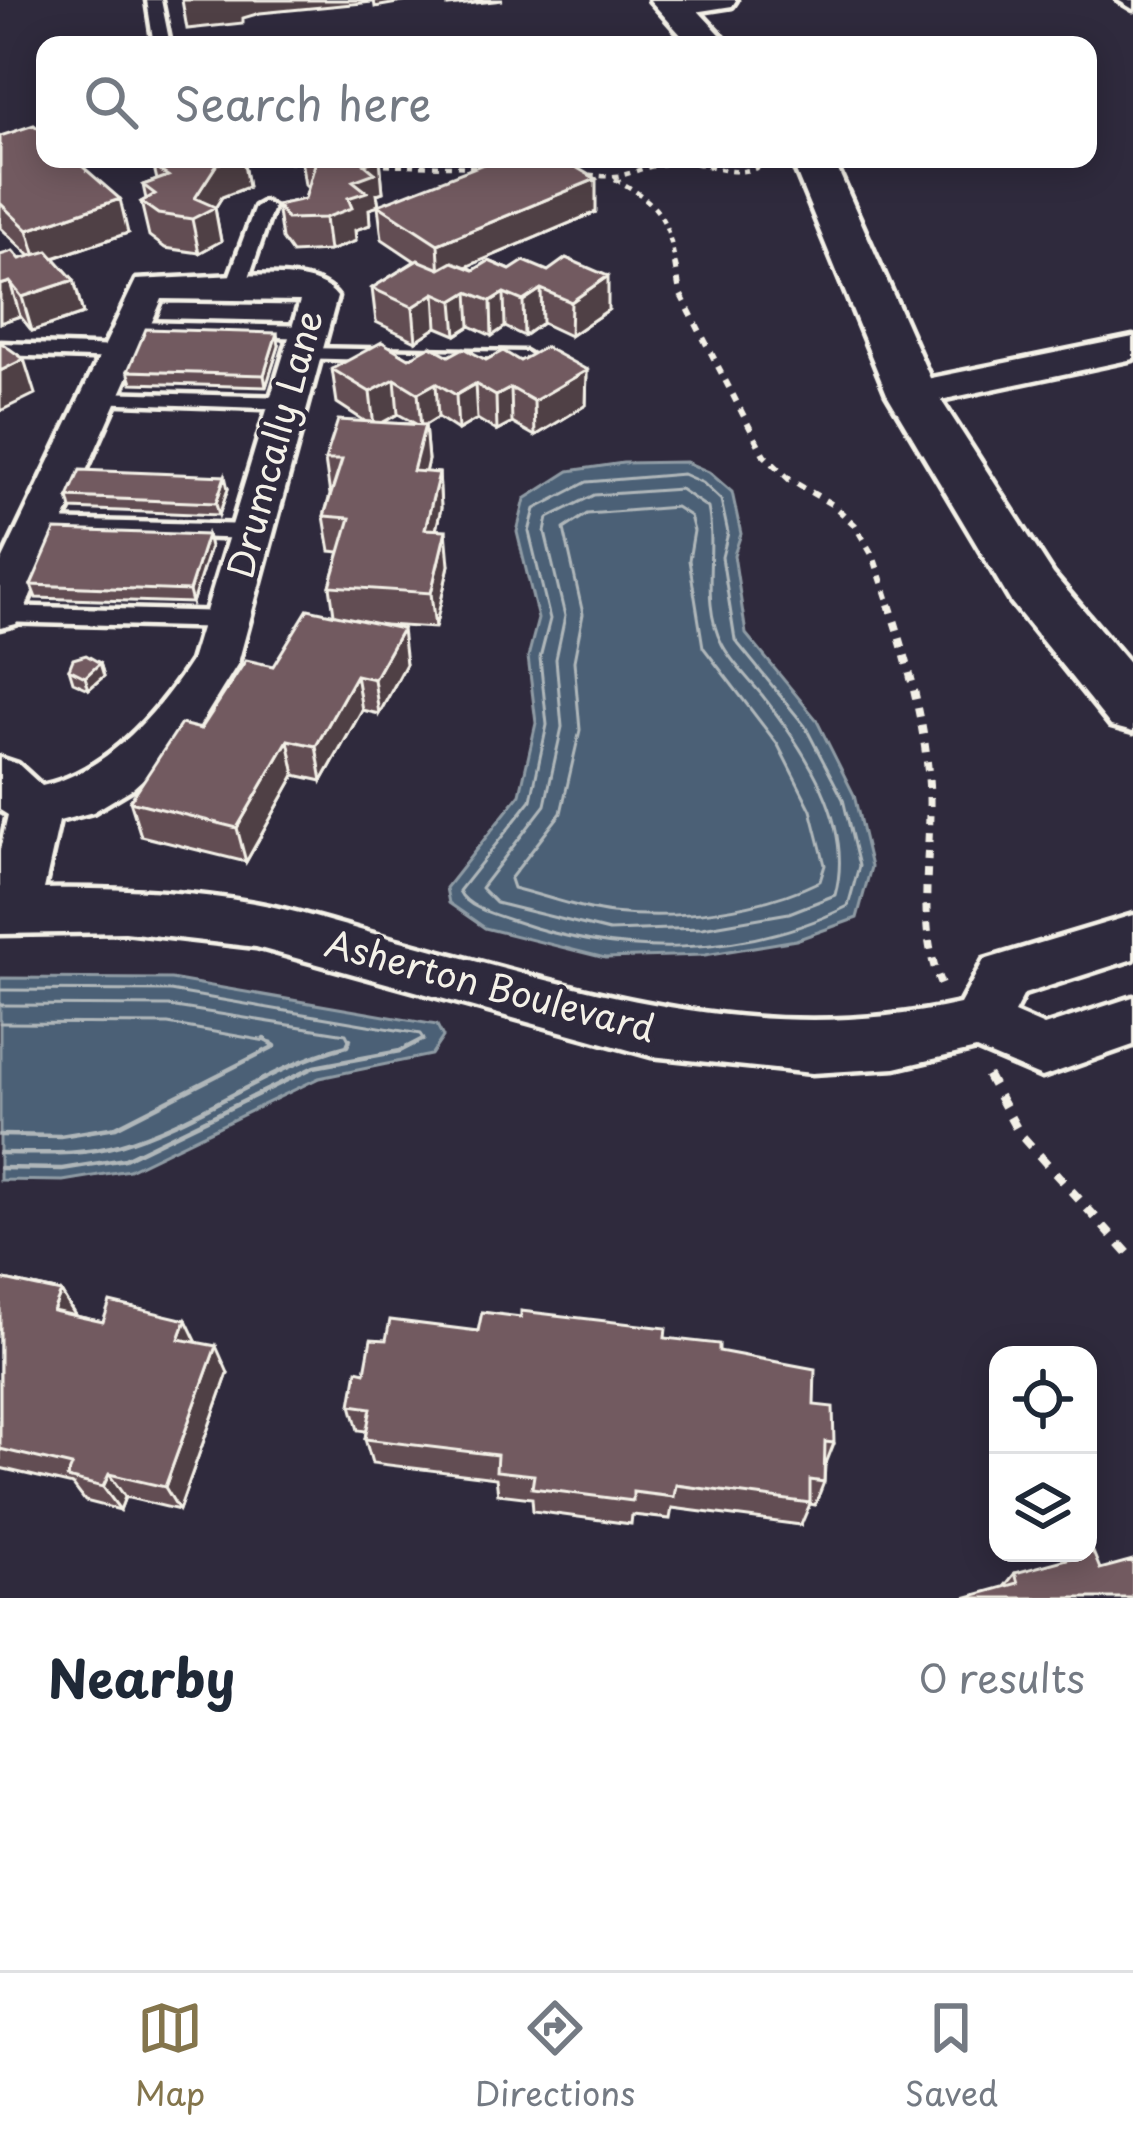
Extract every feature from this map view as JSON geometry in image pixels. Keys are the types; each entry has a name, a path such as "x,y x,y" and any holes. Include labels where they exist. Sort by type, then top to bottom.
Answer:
{"street":[{"path":"672,4 722,0"},
{"path":"672,4 702,36"},
{"path":"816,168 912,394 1032,588 1133,710"},
{"name":"Drumcally Lane","path":"0,614 149,288 236,286 310,291 319,297 214,663 179,718 115,775 75,798 18,792 7,910"},
{"path":"912,394 1133,348"},
{"name":"Asherton Boulevard","path":"7,910 125,910 256,925 651,1031 707,1040 812,1048 896,1043 970,1027"},
{"path":"1133,937 1004,977 970,1027 1042,1052 1133,1022"}],"lane":[{"path":"154,0 160,36"},
{"path":"1125,0 1133,5"},
{"path":"236,286 264,207"},
{"path":"0,350 127,340 307,343 525,358"},
{"path":"101,398 290,403"},
{"path":"43,527 252,532"},
{"path":"0,614 226,620"}],"path":[{"path":"614,179 651,168"},
{"path":"707,168 734,175 762,168"},
{"path":"571,172 614,179 645,196 668,223 680,293 764,455 790,480 856,525 874,558 917,692 929,784 927,885 933,967 970,1027 1018,1133 1133,1259"}],"water":[{"path":"686,462 709,472 732,492 741,534 734,555 746,634 816,719 854,795 871,867 857,918 796,940 705,955 605,958 485,928 449,903 446,888 520,794 536,723 528,657 538,619 517,532 525,499 569,471 623,463"},
{"path":"0,978 171,979 437,1025 443,1037 431,1055 319,1078 129,1170 63,1181 0,1180"}],"building":[{"path":"34,125 36,168 84,168 120,199 28,230 0,203 0,136"},
{"path":"156,168 214,168 195,198 215,207 192,219 158,214 141,202 155,194 143,185 168,176"},
{"path":"314,168 369,168 375,173 353,181 367,192 348,198 352,208 325,218 287,219 277,205 305,199"},
{"path":"473,168 577,168 596,179 438,244 378,205"},
{"path":"13,251 20,259 48,251 74,280 22,297 10,282 0,285 0,255"},
{"path":"566,258 608,276 571,302 541,289 523,301 504,293 491,301 468,292 453,301 435,293 413,307 372,288 418,260 440,269 453,262 474,270 489,261 510,270 524,261 548,271"},
{"path":"146,329 277,333 264,375 128,371"},
{"path":"0,342 24,359 0,371"},
{"path":"382,342 409,358 431,346 449,356 464,348 486,360 503,351 520,361 545,347 587,370 534,401 511,388 496,396 475,384 456,395 436,383 418,393 395,379 370,392 332,369"},
{"path":"338,420 425,425 413,471 439,473 425,529 446,530 431,593 330,586 350,518 324,516 342,460 325,460"},
{"path":"80,470 225,476 216,503 68,497"},
{"path":"55,530 207,535 189,591 31,585"},
{"path":"308,609 402,629 374,679 356,675 316,746 288,740 237,828 130,801 181,724 201,729 246,660 273,666"},
{"path":"86,655 100,663 85,677 69,669 73,659"},
{"path":"0,1279 61,1292 53,1311 103,1322 110,1302 186,1320 179,1339 216,1346 165,1487 109,1474 103,1487 67,1478 72,1466 0,1449"},
{"path":"521,1311 666,1328 665,1338 719,1344 719,1351 815,1369 814,1405 833,1407 834,1443 825,1442 824,1482 810,1480 810,1503 676,1485 674,1497 633,1492 633,1501 532,1488 534,1475 496,1471 497,1455 365,1439 371,1408 351,1405 357,1370 365,1372 371,1339 386,1340 390,1320 478,1331 482,1312 521,1317"},
{"path":"1133,1560 1133,1598 964,1598 1018,1583 1015,1573 1056,1562 1097,1562 1100,1569"}]}
